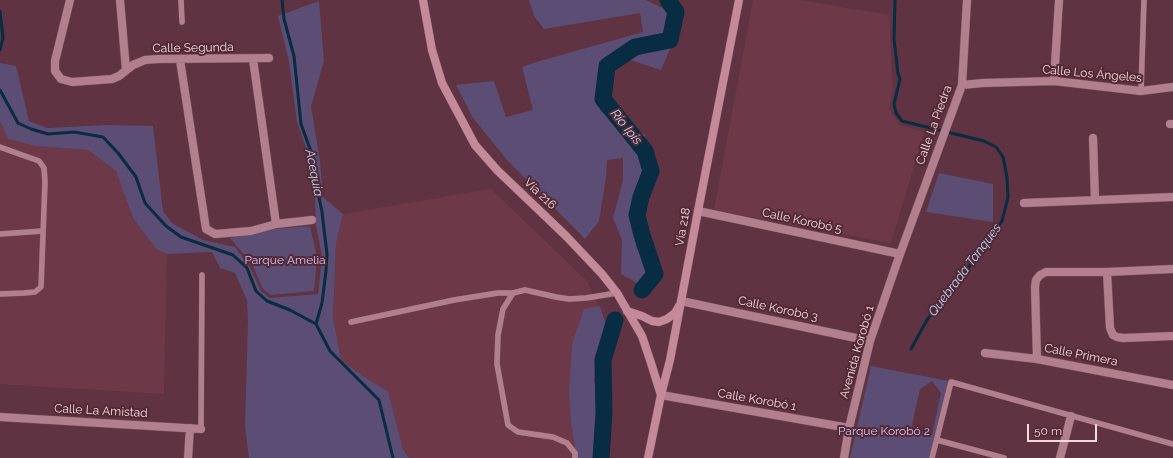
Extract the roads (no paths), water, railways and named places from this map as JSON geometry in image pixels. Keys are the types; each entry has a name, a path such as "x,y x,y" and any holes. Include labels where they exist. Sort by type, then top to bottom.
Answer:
{"main road":[{"name":"Vía 216","path":"423,0 432,50 442,83 475,144 497,170 592,263 617,293 626,311 642,336 660,395"},
{"name":"Vía 218","path":"648,458 660,395 670,360 739,0"},
{"path":"626,311 652,321 659,322 675,313 681,301"}],"street":[{"name":"Calle Segunda","path":"70,0 55,60 55,71 61,79 72,82 112,79 119,76 133,65 145,60 269,58"},
{"path":"120,0 126,70"},
{"name":"Calle La Piedra","path":"900,254 962,85 967,0"},
{"path":"1054,81 1059,0"},
{"path":"253,59 276,224"},
{"path":"180,60 206,229 215,234 250,231 276,224 312,220"},
{"name":"Calle Los Ángeles","path":"962,85 1054,81 1141,91 1173,88"},
{"path":"1093,138 1095,200"},
{"path":"1024,203 1173,197"},
{"name":"Calle Korobó 5","path":"698,211 900,254"},
{"name":"Avenida Korobó 1","path":"844,458 849,428 870,341 900,254"},
{"path":"1037,359 1035,287 1036,280 1040,275 1046,272 1107,272 1173,269"},
{"path":"1107,272 1110,328 1113,334 1117,337 1123,338 1173,336"},
{"name":"Calle Korobó 3","path":"681,301 870,341"},
{"name":"Calle Primera","path":"985,353 1037,359 1173,385"},
{"name":"Calle Korobó 1","path":"660,395 849,428"},
{"path":"1060,458 1071,416"},
{"name":"Calle La Amistad","path":"0,417 201,429"},
{"path":"188,458 190,428"}],"lane":[{"path":"181,0 182,22"},
{"path":"1141,91 1144,0"},
{"path":"0,147 39,161 44,168 45,182 41,287 35,292 24,294 0,294"},
{"path":"0,234 43,231"},
{"path":"201,429 202,275"},
{"path":"351,322 454,300 525,290 556,297 569,298 586,298 617,293"},
{"path":"513,292 503,309 498,335 498,364 508,425 518,432 553,437 567,443 575,453 575,458"},
{"path":"932,458 951,382 1173,444"},
{"path":"936,440 1004,458"}],"waterway":[{"name":"Acequia","path":"282,0 284,19 294,56 301,124 314,160 327,254 322,303 316,324"},
{"name":"Río Ipís","path":"642,290 655,274 637,215 641,197 651,171 645,151 603,99 607,66 635,47 670,40 676,12 668,0"},
{"name":"Quebrada Tanques","path":"895,0 894,39 898,74 900,79 894,104 896,113 902,121 984,141 996,147 1003,157 1007,177 1008,197 1002,221 985,247 927,320 911,349"},
{"path":"0,11 3,38 0,50"},
{"path":"0,90 18,123 31,129 48,134 74,132 103,137 118,153 136,177 145,203 166,226 181,237 233,255 247,268 256,291 267,301 290,310 316,324 330,351 379,400 393,458"},
{"name":"Río Ipís","path":"601,458 604,413 603,360 615,320"}],"park label":[{"name":"Parque Amelia","path":"285,260"},
{"name":"Parque Korobó 2","path":"884,431"}]}
